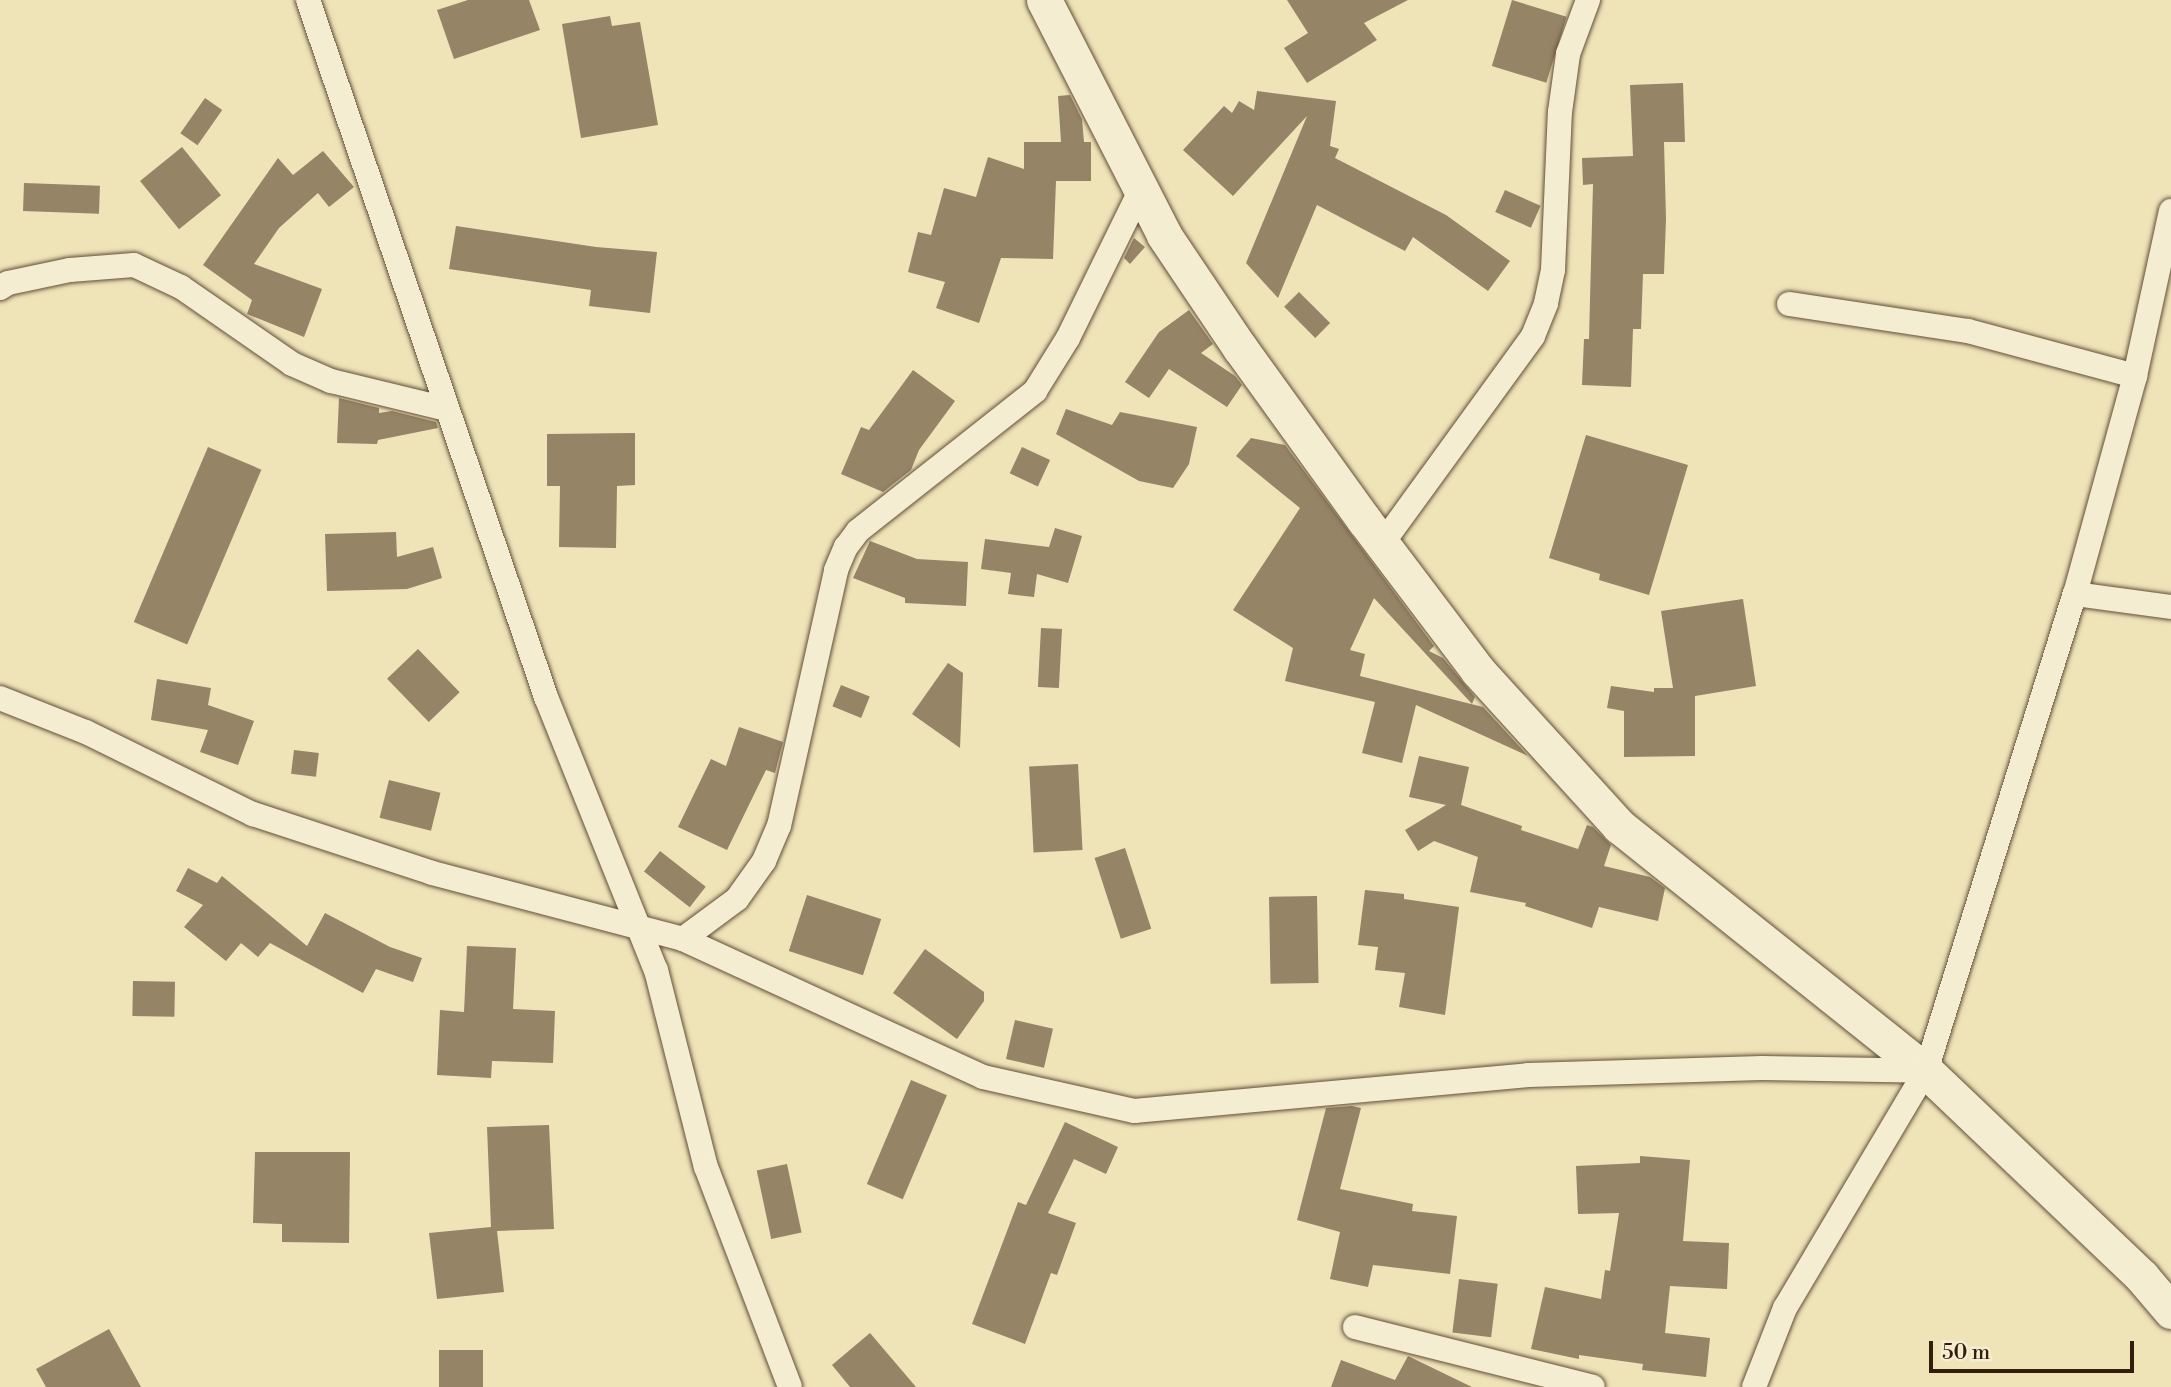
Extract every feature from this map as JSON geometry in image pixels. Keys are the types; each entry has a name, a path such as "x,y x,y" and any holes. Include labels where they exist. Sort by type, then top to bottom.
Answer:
{"street":[{"path":"308,0 546,697 656,970 706,1167 790,1387"},
{"path":"1044,0 1164,235 1240,348 1478,671 1619,826 1926,1071 2142,1277 2171,1311"},
{"path":"1382,544 1533,336 1546,303 1553,270 1560,112 1568,54 1588,0"},
{"path":"683,939 744,890 764,861 779,826 836,570 846,547 858,531 1035,391 1068,338 1141,189"},
{"path":"1754,1387 1785,1308 1926,1071 2076,594 2136,376 2171,211"},
{"path":"0,289 8,283 70,270 134,265 181,287 292,364 331,381 447,409"},
{"path":"1789,304 1968,331 2136,376"},
{"path":"2076,594 2171,607"},
{"path":"0,698 86,732 253,814 432,873 683,939 984,1077 1134,1111 1528,1075 1762,1068 1926,1071"},
{"path":"1355,1327 1592,1387"}],"building":[{"path":"468,0 529,0 540,30 454,59 437,10"},
{"path":"1287,0 1408,0 1364,23 1377,40 1307,83 1284,48 1308,33"},
{"path":"1512,0 1567,17 1546,83 1492,66"},
{"path":"610,16 612,26 640,22 658,125 581,138 562,24"},
{"path":"1683,83 1685,142 1664,142 1664,274 1643,274 1641,329 1633,329 1631,387 1582,385 1584,339 1589,339 1593,184 1583,185 1582,158 1633,156 1630,85"},
{"path":"1257,91 1336,101 1330,146 1339,149 1335,158 1446,215 1510,261 1488,291 1413,237 1405,251 1317,205 1278,298 1246,263 1307,116 1233,196 1183,150 1224,106 1232,113 1239,101 1254,110"},
{"path":"1070,95 1082,119 1084,142 1091,142 1091,181 1056,181 1053,259 1001,258 979,323 936,308 945,282 908,272 918,232 931,235 944,188 976,197 988,157 1024,169 1024,142 1061,142 1058,96"},
{"path":"205,98 222,110 198,145 180,133"},
{"path":"182,147 221,195 179,229 140,181"},
{"path":"323,151 354,187 329,207 318,193 279,228 254,264 322,289 304,337 247,314 252,300 203,265 278,158 293,175"},
{"path":"24,183 100,186 99,214 23,211"},
{"path":"1505,190 1541,206 1531,228 1495,212"},
{"path":"456,226 596,247 657,252 650,313 589,306 591,290 449,269"},
{"path":"1134,238 1145,247 1130,264 1124,258"},
{"path":"1299,292 1330,323 1315,338 1284,307"},
{"path":"1189,310 1213,344 1201,353 1235,376 1242,385 1227,407 1169,369 1149,398 1125,382 1159,332"},
{"path":"913,370 955,401 919,450 911,470 883,492 841,474 861,427 869,430"},
{"path":"339,398 379,408 379,413 392,411 436,422 438,428 378,440 377,444 337,443"},
{"path":"1066,409 1112,425 1120,412 1197,427 1189,464 1173,488 1139,481 1056,434"},
{"path":"635,433 635,485 617,486 616,548 559,547 560,486 547,486 547,434"},
{"path":"1586,435 1688,465 1649,595 1599,580 1600,574 1549,558"},
{"path":"1251,438 1285,445 1434,646 1429,651 1443,658 1475,697 1472,704 1374,598 1350,650 1365,654 1360,676 1483,707 1528,756 1416,705 1402,763 1362,753 1375,702 1285,681 1293,648 1233,610 1300,508 1236,456"},
{"path":"208,447 261,470 187,645 134,622"},
{"path":"1022,447 1050,460 1038,486 1010,473"},
{"path":"1055,528 1082,536 1068,583 1037,574 1034,597 1008,594 1011,573 981,569 985,539 1049,547"},
{"path":"396,532 397,557 433,547 442,578 407,589 327,591 325,534"},
{"path":"870,541 917,559 968,562 966,606 905,603 905,598 853,578"},
{"path":"1743,599 1756,686 1695,696 1695,756 1624,757 1624,711 1607,708 1611,686 1654,692 1654,688 1673,688 1661,611"},
{"path":"1041,628 1062,629 1059,688 1038,687"},
{"path":"418,649 460,692 429,722 387,679"},
{"path":"948,663 963,673 960,748 912,714"},
{"path":"157,679 211,688 208,705 254,721 238,765 200,752 208,730 151,720"},
{"path":"841,685 870,697 861,718 832,706"},
{"path":"739,727 783,742 775,773 766,770 727,850 678,827 711,759 726,766"},
{"path":"294,750 319,753 316,777 291,774"},
{"path":"1419,756 1469,767 1461,805 1522,826 1521,830 1578,849 1587,825 1593,827 1611,845 1604,866 1650,877 1665,888 1658,921 1599,907 1592,928 1525,906 1526,903 1470,892 1478,857 1434,841 1418,851 1405,830 1446,805 1409,797"},
{"path":"1078,764 1083,850 1034,852 1029,767"},
{"path":"389,780 440,793 431,831 380,818"},
{"path":"1125,848 1151,929 1121,939 1095,858"},
{"path":"660,851 706,887 690,907 644,871"},
{"path":"188,868 217,883 222,876 307,946 325,913 390,947 422,958 413,982 376,969 363,993 270,943 258,957 241,943 226,961 184,927 203,905 176,891"},
{"path":"1365,890 1404,894 1404,899 1459,907 1445,1015 1399,1007 1405,973 1375,970 1378,947 1358,945"},
{"path":"807,895 881,919 863,975 789,951"},
{"path":"1317,896 1319,983 1271,984 1269,897"},
{"path":"467,946 516,948 513,1009 555,1011 553,1063 492,1061 491,1078 437,1075 440,1010 464,1012"},
{"path":"925,949 984,992 984,1001 957,1039 893,993"},
{"path":"133,981 175,982 174,1017 132,1016"},
{"path":"1015,1020 1053,1029 1044,1068 1006,1059"},
{"path":"911,1080 947,1095 903,1199 867,1184"},
{"path":"1326,1108 1361,1108 1340,1189 1413,1204 1412,1211 1457,1216 1450,1274 1373,1265 1368,1287 1330,1279 1340,1232 1297,1220"},
{"path":"1065,1122 1118,1147 1106,1174 1074,1159 1048,1213 1076,1223 1057,1275 1051,1273 1025,1344 972,1324 1018,1202 1026,1205"},
{"path":"549,1125 554,1229 497,1231 504,1292 437,1299 429,1233 491,1227 487,1127"},
{"path":"255,1152 350,1152 349,1243 282,1242 282,1224 253,1223"},
{"path":"1640,1156 1690,1160 1683,1241 1729,1243 1727,1289 1670,1286 1665,1333 1710,1338 1706,1377 1642,1370 1643,1364 1579,1355 1579,1359 1531,1349 1545,1287 1601,1299 1605,1270 1610,1271 1619,1213 1578,1214 1576,1166 1640,1163"},
{"path":"787,1164 802,1232 771,1239 757,1170"},
{"path":"1459,1279 1498,1284 1491,1337 1452,1333"},
{"path":"109,1329 141,1387 46,1387 36,1369"},
{"path":"870,1333 916,1387 850,1387 832,1365"},
{"path":"439,1350 483,1350 483,1387 439,1387"},
{"path":"1408,1356 1472,1387 1331,1387 1341,1360 1395,1380"}]}
